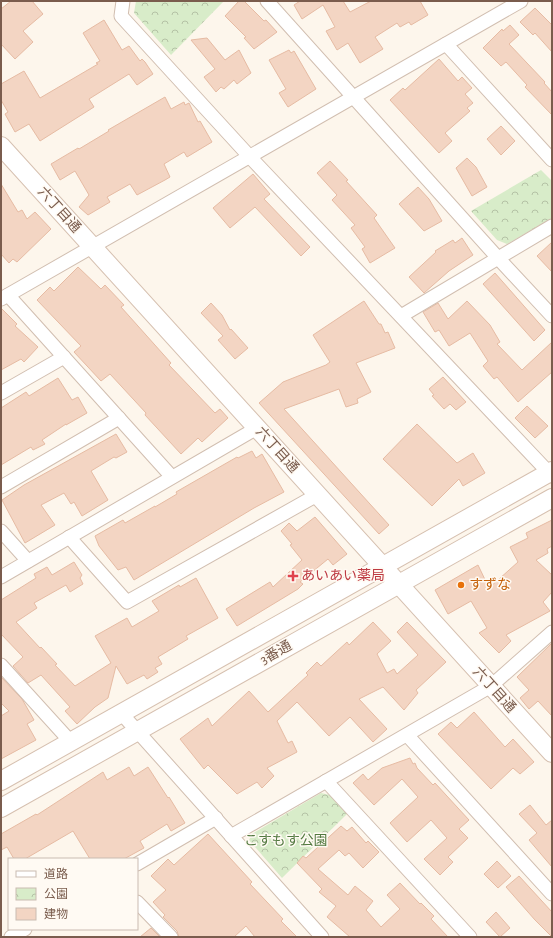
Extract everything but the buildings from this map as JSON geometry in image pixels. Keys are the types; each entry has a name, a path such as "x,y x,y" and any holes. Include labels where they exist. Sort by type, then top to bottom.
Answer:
{"street":[{"path":"123,1 121,16 250,157 551,473"},
{"path":"172,477 64,357 4,297 521,1"},
{"path":"272,2 354,97 552,316"},
{"path":"446,44 552,160"},
{"name":"六丁目通","path":"1,146 552,753"},
{"path":"401,316 552,226"},
{"path":"1,393 64,357"},
{"path":"1,487 119,418"},
{"path":"1,576 257,428"},
{"name":"3番通","path":"1,781 382,566 551,473"},
{"path":"69,537 127,602 318,495"},
{"name":"3番通","path":"1,808 552,498"},
{"path":"1,531 28,561"},
{"path":"231,836 491,686 552,632"},
{"path":"1,665 70,742"},
{"path":"121,713 138,730 322,937"},
{"path":"407,735 552,894"},
{"path":"326,781 470,937"},
{"path":"138,863 216,818"},
{"path":"138,903 171,937"}],"green space":[{"path":"136,1 224,1 171,55 134,13"},
{"path":"541,170 552,181 552,218 507,244 497,240 471,211"},
{"name":"こすもす公園","path":"321,793 330,795 347,814 282,878 249,840 252,834"}],"place":[{"name":"あいあい薬局","path":"293,576"},
{"name":"すずな","path":"461,585"}]}
